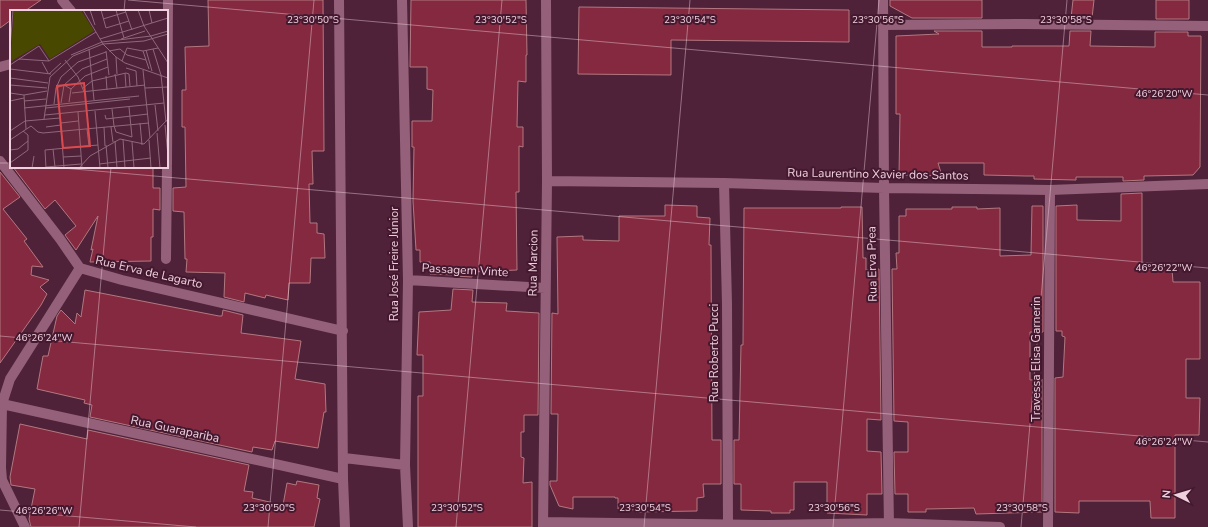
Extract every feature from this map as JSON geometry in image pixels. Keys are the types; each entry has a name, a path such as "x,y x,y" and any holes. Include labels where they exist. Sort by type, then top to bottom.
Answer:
{"street":[{"path":"62,0 69,10"},
{"path":"168,0 168,21"},
{"path":"339,0 343,479 345,527"},
{"name":"Rua José Freire Júnior","path":"402,0 408,280 405,466 408,527"},
{"name":"Rua Marcion","path":"543,525 546,0"},
{"name":"Rua Erva Prea","path":"883,0 889,525"},
{"path":"883,24 1208,26"},
{"path":"0,67 10,64"},
{"name":"Rua Erva de Lagarto","path":"0,161 60,239 80,268 122,280 342,330"},
{"path":"166,260 167,168"},
{"name":"Rua Laurentino Xavier dos Santos","path":"546,181 1050,190 1208,184"},
{"name":"Rua Roberto Pucci","path":"724,183 727,312 728,524"},
{"name":"Travessa Elisa Garnerin","path":"1048,527 1050,190"},
{"path":"25,527 2,480 2,398 10,379 80,268"},
{"name":"Passagem Vinte","path":"408,280 545,288"},
{"name":"Rua Guarapariba","path":"2,398 343,479"},
{"path":"344,458 405,466"},
{"path":"543,525 728,524 768,526 889,525 1000,527"}],"building":[{"path":"0,0 41,0 26,10 10,10 10,21 0,28"},
{"path":"208,0 323,0 324,151 312,151 313,184 309,184 310,223 317,223 317,233 324,234 325,258 311,258 310,283 289,283 288,300 266,295 265,298 245,293 244,302 224,297 225,273 186,272 187,259 185,259 184,212 173,211 173,188 186,187 185,127 182,127 182,90 186,90 185,47 209,46"},
{"path":"411,0 526,0 526,82 518,81 517,127 523,127 523,147 519,146 519,192 516,192 517,270 472,272 472,277 454,276 430,274 430,262 420,262 420,250 416,250 413,201 414,147 412,147 412,121 432,121 433,90 427,89 427,67 410,67"},
{"path":"890,0 982,0 982,18 912,18 890,6"},
{"path":"1073,0 1094,0 1092,18 1071,18"},
{"path":"1156,0 1189,0 1189,19 1156,19"},
{"path":"579,7 849,10 849,42 671,40 671,75 578,74"},
{"path":"934,31 982,31 982,47 1069,46 1070,31 1091,31 1090,46 1155,47 1155,32 1188,32 1188,36 1201,36 1200,167 1193,175 1144,176 1144,180 1123,181 1123,177 1076,177 1076,180 1034,179 1034,176 984,175 984,163 938,163 942,176 899,175 900,114 896,114 896,36 939,34"},
{"path":"14,168 153,168 153,188 160,188 160,210 153,209 151,261 90,262 98,216 76,250 65,235 76,226 55,200 45,209"},
{"path":"0,172 20,197 3,209 27,239 24,241 43,267 32,266 31,275 49,280 40,287 47,294 41,305 0,363"},
{"path":"1142,193 1142,269 1172,269 1173,282 1200,282 1200,359 1186,359 1186,398 1200,398 1199,435 1175,435 1175,518 1151,518 1150,501 1079,501 1079,513 1055,512 1055,378 1063,377 1065,337 1062,336 1062,331 1056,331 1056,206 1077,205 1077,220 1121,221 1121,194"},
{"path":"665,205 697,206 697,217 710,218 709,245 711,245 712,440 721,440 721,484 703,484 704,497 697,498 697,511 636,512 636,510 618,509 618,498 615,497 573,497 573,509 559,506 550,485 550,481 557,481 558,414 551,414 552,313 558,314 557,237 583,236 583,240 619,241 619,216 665,216"},
{"path":"1032,206 1043,206 1043,332 1030,332 1030,380 1042,379 1042,512 976,514 974,508 926,509 926,512 908,512 908,494 895,494 894,452 908,452 908,422 894,421 892,269 897,269 896,253 899,253 899,216 906,216 906,209 952,209 952,207 977,207 977,209 1000,208 1000,256 1031,255"},
{"path":"862,207 863,258 866,258 866,270 879,269 881,420 867,419 867,451 881,452 882,494 867,494 867,515 827,513 827,482 794,482 794,510 790,510 790,513 741,510 741,484 734,484 734,440 739,440 741,345 743,345 744,208"},
{"path":"453,289 473,290 472,302 507,303 506,311 539,313 538,415 524,415 524,432 521,432 521,457 524,458 523,483 532,482 532,527 418,527 418,396 423,396 423,355 417,355 419,312 451,310"},
{"path":"85,290 219,316 222,316 223,310 243,315 241,333 301,341 295,379 325,384 326,412 324,412 318,448 275,441 272,450 253,447 252,452 90,417 92,405 84,403 85,400 37,389 43,356 48,356 57,316 61,310 75,324 77,313 81,317"},
{"path":"20,424 87,439 88,430 249,465 244,491 253,492 252,498 283,505 287,483 296,485 297,481 319,485 317,498 320,499 314,527 31,527 29,519 35,489 11,485 10,477"}]}
